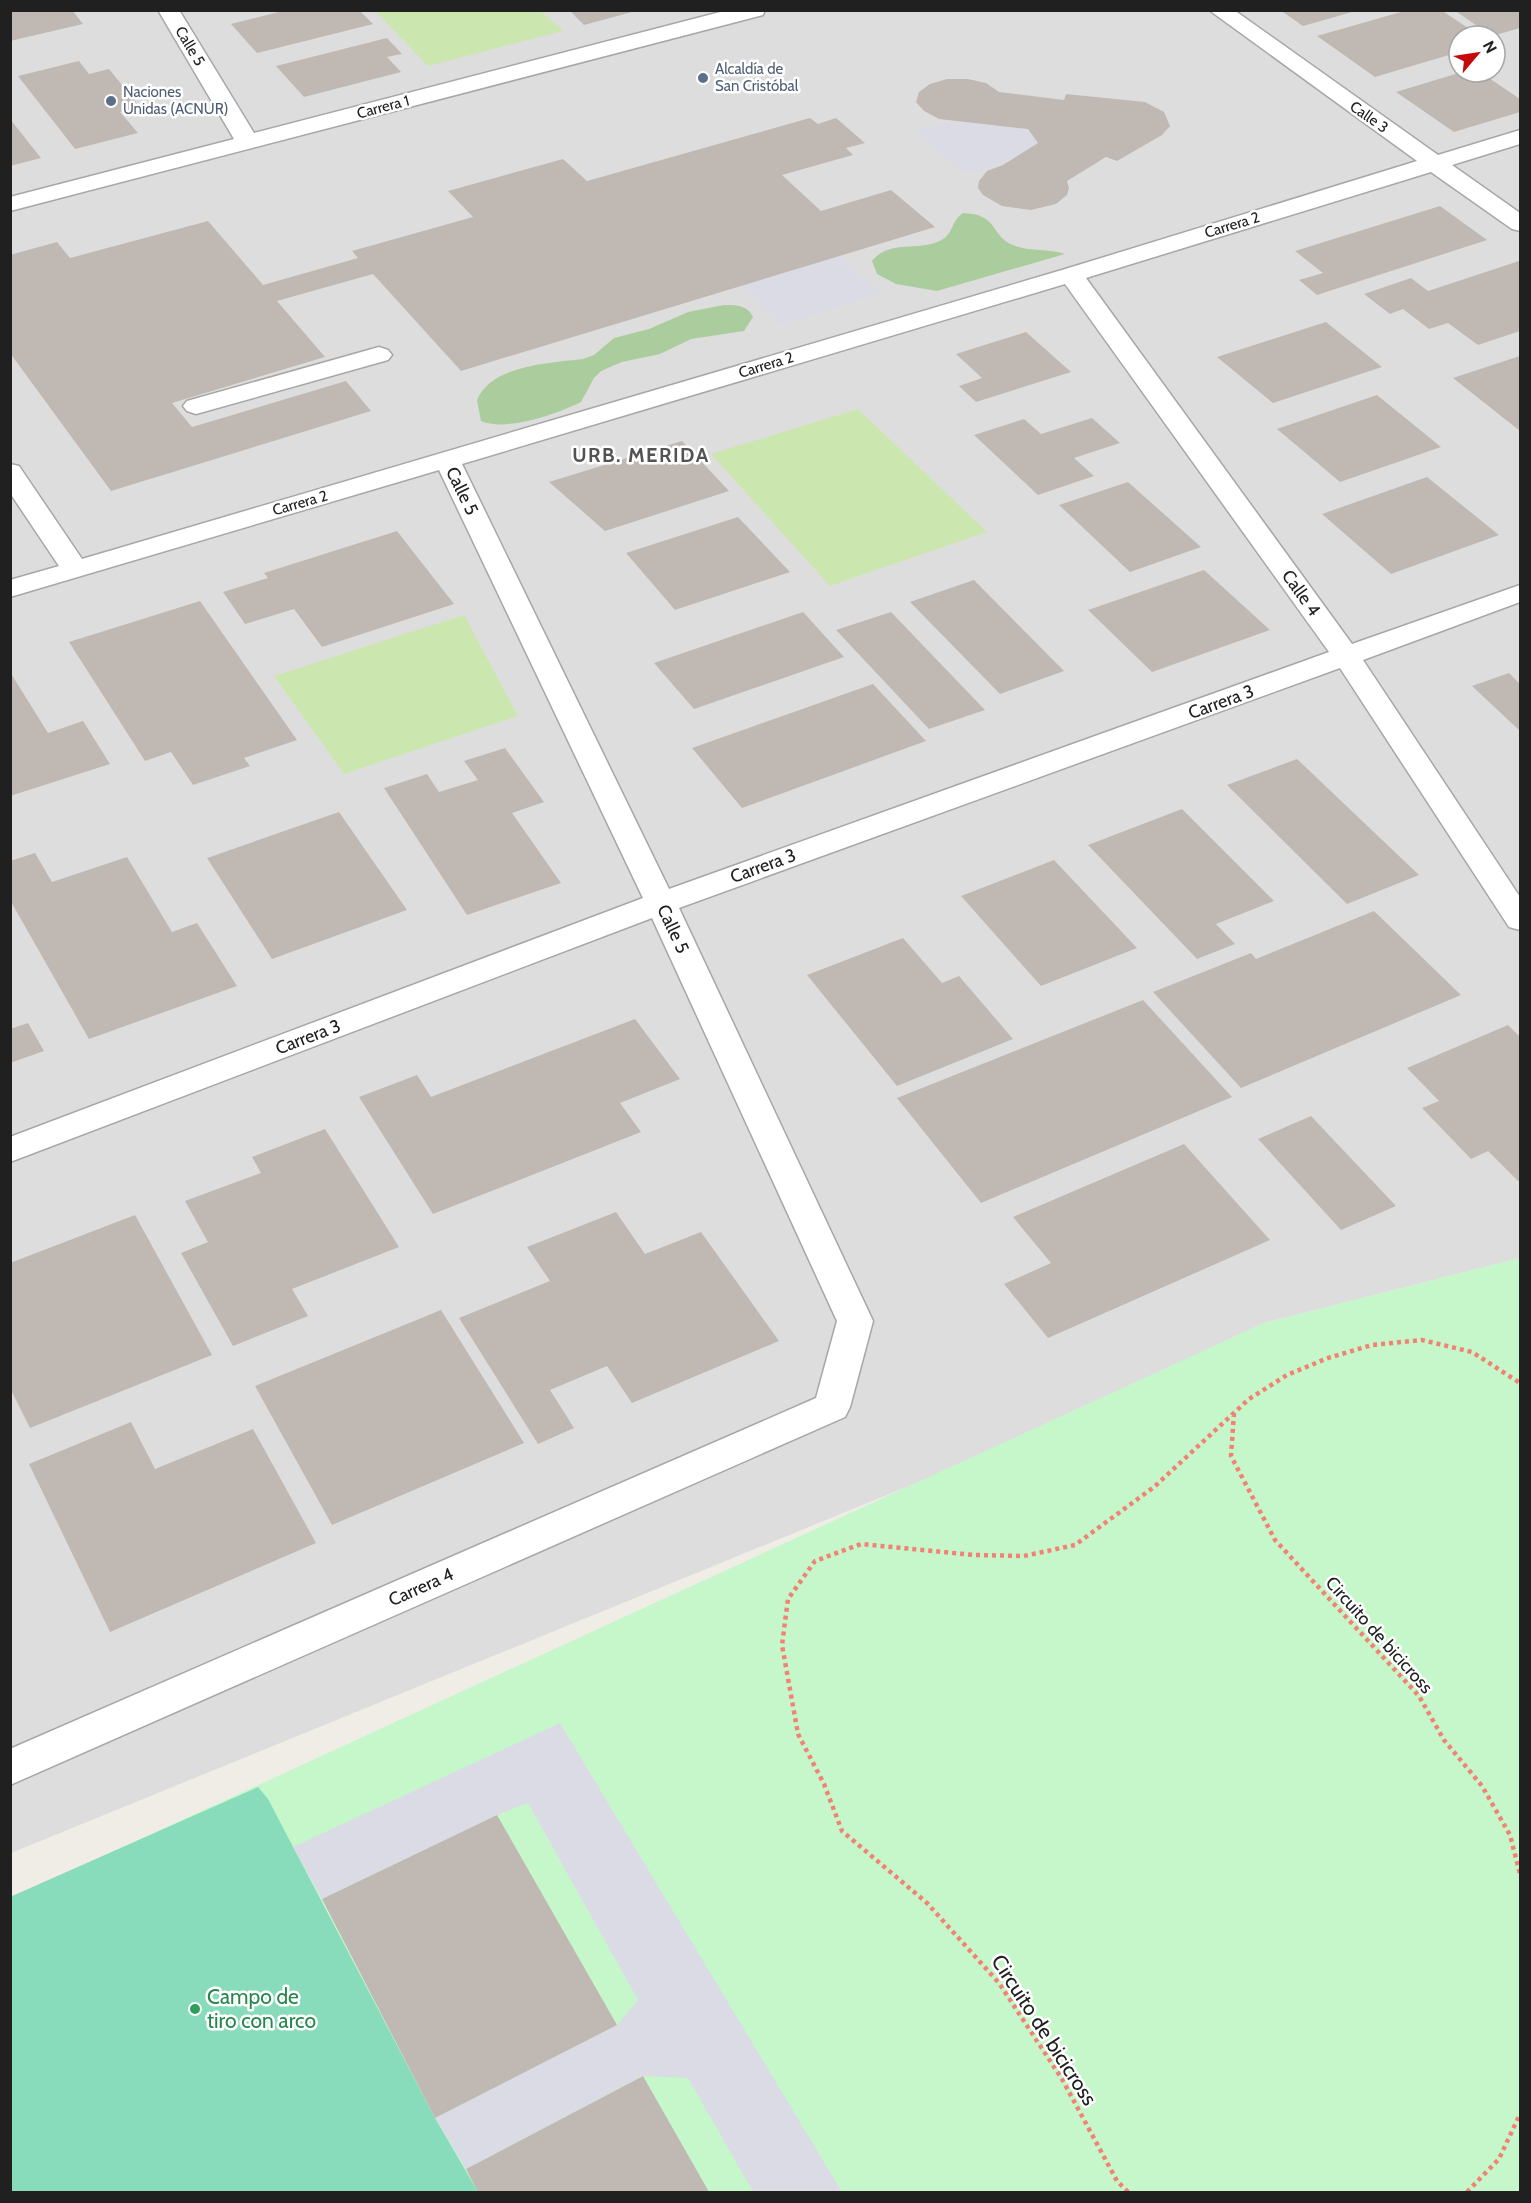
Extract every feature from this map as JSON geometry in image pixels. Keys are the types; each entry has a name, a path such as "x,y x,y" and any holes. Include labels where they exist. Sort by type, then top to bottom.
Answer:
{"street":[{"name":"Calle 5","path":"168,10 248,142"},
{"name":"Carrera 1","path":"10,204 755,10"},
{"name":"Calle 3","path":"1219,10 1521,224"},
{"name":"Carrera 2","path":"10,589 1071,274 1521,137"},
{"name":"Calle 4","path":"1071,274 1347,657 1521,920"},
{"path":"196,406 379,355"},
{"name":"Calle 5","path":"447,460 661,903 855,1321 832,1407"},
{"path":"10,472 75,569"},
{"name":"Carrera 3","path":"10,1150 661,903 1521,593"},
{"name":"Carrera 4","path":"10,1767 832,1407"}],"path":[{"name":"Circuito de bicicross","path":"1128,2193 1117,2181 1062,2079 999,1983 927,1903 842,1831 824,1784 798,1734 782,1645 788,1599 815,1561 861,1544 974,1555 1024,1556 1075,1545 1154,1487 1249,1399 1287,1375 1328,1358 1372,1345 1422,1340 1472,1352 1521,1383"},
{"name":"Circuito de bicicross","path":"1234,1412 1231,1456 1275,1540 1419,1696 1444,1740 1482,1786 1510,1835 1521,1874"},
{"path":"1467,2193 1498,2158 1521,2114"}],"shaded area":[{"path":"11,11 1520,11 1520,1258 1264,1323 963,1464 11,1853"},
{"path":"966,122 1028,129 1038,143 1003,165 999,162 977,173 960,171 914,131 943,123 965,125"},
{"path":"840,255 881,294 780,325 740,286"},
{"path":"560,1723 842,2192 753,2192 688,2078 642,2076 466,2169 435,2118 617,2025 638,2000 528,1803 497,1815 322,1899 293,1847"}],"green space":[{"path":"375,11 541,11 563,31 428,66"},
{"path":"963,213 983,217 1006,241 1013,245 1025,249 1065,254 937,291 896,284 877,274 872,261 880,254 888,250 925,245 943,239 956,219"},
{"path":"724,305 741,306 751,313 753,317 744,331 691,339 660,354 622,362 601,371 594,378 581,402 559,412 517,423 491,424 481,421 477,400 484,388 495,379 523,368 583,359 594,355 614,338 649,329 688,312"},
{"path":"858,409 987,532 830,586 711,454"},
{"path":"464,615 518,716 344,774 274,676"},
{"path":"1520,1258 1520,2192 11,2192 10,1899 1264,1323"},
{"name":"Campo de tiro con arco","path":"258,1787 268,1799 435,2118 478,2192 11,2192 10,1897"}],"building":[{"path":"10,10 72,10 83,24 10,41"},
{"path":"287,10 359,10 373,24 257,53 231,24"},
{"path":"569,10 636,10 636,11 584,25"},
{"path":"1280,10 1356,10 1356,11 1303,26"},
{"path":"1408,10 1441,10 1462,24 1447,24 1447,56 1375,77 1317,36"},
{"path":"1454,10 1520,10 1520,28 1507,32 1507,24 1474,24"},
{"path":"387,38 402,54 387,57 401,72 304,97 276,66"},
{"path":"79,61 89,74 109,69 140,107 120,112 138,133 75,149 18,76"},
{"path":"1447,77 1447,84 1498,84 1520,99 1520,112 1454,132 1396,92"},
{"path":"947,79 968,79 986,83 999,92 1064,100 1066,94 1145,102 1164,112 1170,126 1162,135 1117,161 1106,157 1067,181 1069,188 1067,195 1056,204 1031,210 1002,206 983,195 978,188 979,181 987,171 1003,165 1038,143 1028,129 939,119 924,111 916,102 919,92 930,84"},
{"path":"810,118 818,124 836,118 865,143 846,148 853,155 782,175 821,211 891,190 935,227 461,371 373,274 277,301 325,357 172,403 192,427 346,381 371,411 111,491 10,353 10,255 57,242 70,258 208,221 263,285 358,258 352,251 473,217 448,191 563,159 587,181"},
{"path":"10,119 41,158 10,166"},
{"path":"1440,206 1487,240 1317,295 1299,280 1323,273 1295,251"},
{"path":"1519,261 1520,331 1478,345 1448,323 1429,329 1403,309 1390,314 1364,294 1411,278 1428,291"},
{"path":"1326,322 1382,367 1273,403 1217,357"},
{"path":"1026,332 1071,372 976,402 959,386 982,378 956,354"},
{"path":"1520,356 1520,431 1453,378"},
{"path":"1377,395 1441,447 1340,482 1277,429"},
{"path":"1092,418 1120,443 1074,458 1094,476 1038,495 974,435 1024,419 1041,434"},
{"path":"682,441 729,491 605,531 549,482"},
{"path":"1427,477 1499,535 1391,574 1322,514"},
{"path":"1128,482 1201,547 1130,572 1059,505"},
{"path":"738,517 790,572 675,610 626,553"},
{"path":"397,531 454,604 322,647 294,609 245,624 223,592 268,578 264,573"},
{"path":"1204,570 1270,630 1152,672 1088,610"},
{"path":"974,580 1064,671 1000,694 910,602"},
{"path":"200,601 297,740 244,758 250,766 193,785 171,752 145,761 69,642"},
{"path":"803,612 844,657 694,709 654,663"},
{"path":"891,612 985,710 929,729 836,630"},
{"path":"10,672 48,733 83,721 110,764 10,796"},
{"path":"1509,673 1520,684 1520,731 1472,686"},
{"path":"873,684 926,741 742,808 692,748"},
{"path":"505,748 544,802 512,813 561,883 467,915 384,788 427,774 439,792 478,780 464,761"},
{"path":"1297,759 1419,875 1347,904 1227,785"},
{"path":"1182,809 1274,901 1216,924 1235,944 1197,959 1088,845"},
{"path":"339,812 407,910 272,959 207,858"},
{"path":"35,853 52,882 127,857 172,932 197,923 237,986 89,1039 10,900 10,861"},
{"path":"1054,860 1137,948 1041,986 961,896"},
{"path":"1374,911 1461,995 1241,1088 1153,992 1251,953 1256,959"},
{"path":"903,938 942,983 959,976 1013,1039 897,1086 807,975"},
{"path":"1143,1000 1232,1097 981,1203 897,1098"},
{"path":"635,1019 680,1079 620,1103 641,1132 433,1214 359,1097 417,1075 431,1097"},
{"path":"28,1023 44,1051 10,1063 10,1029"},
{"path":"1508,1025 1520,1037 1520,1180 1518,1181 1488,1151 1471,1159 1422,1108 1439,1101 1407,1068"},
{"path":"1311,1116 1396,1206 1341,1230 1258,1139"},
{"path":"325,1129 399,1247 292,1289 308,1316 233,1346 181,1253 208,1242 185,1201 261,1173 252,1157"},
{"path":"1184,1144 1270,1240 1048,1338 1004,1284 1051,1263 1013,1217"},
{"path":"616,1212 645,1254 701,1232 779,1341 632,1403 607,1366 550,1390 574,1428 538,1444 459,1318 550,1281 527,1247"},
{"path":"135,1215 212,1355 30,1428 10,1388 10,1263"},
{"path":"441,1310 524,1443 332,1525 255,1386"},
{"path":"131,1422 155,1469 253,1429 316,1543 110,1632 29,1464"},
{"path":"497,1815 617,2025 435,2118 322,1899"},
{"path":"643,2076 709,2192 478,2192 466,2169"}],"place":[{"name":"Alcaldía de San Cristóbal","path":"703,78"},
{"name":"Naciones Unidas (ACNUR)","path":"111,101"},
{"name":"Campo de tiro con arco","path":"195,2009"}],"district":[{"name":"URB. MERIDA","path":"641,455"}]}
